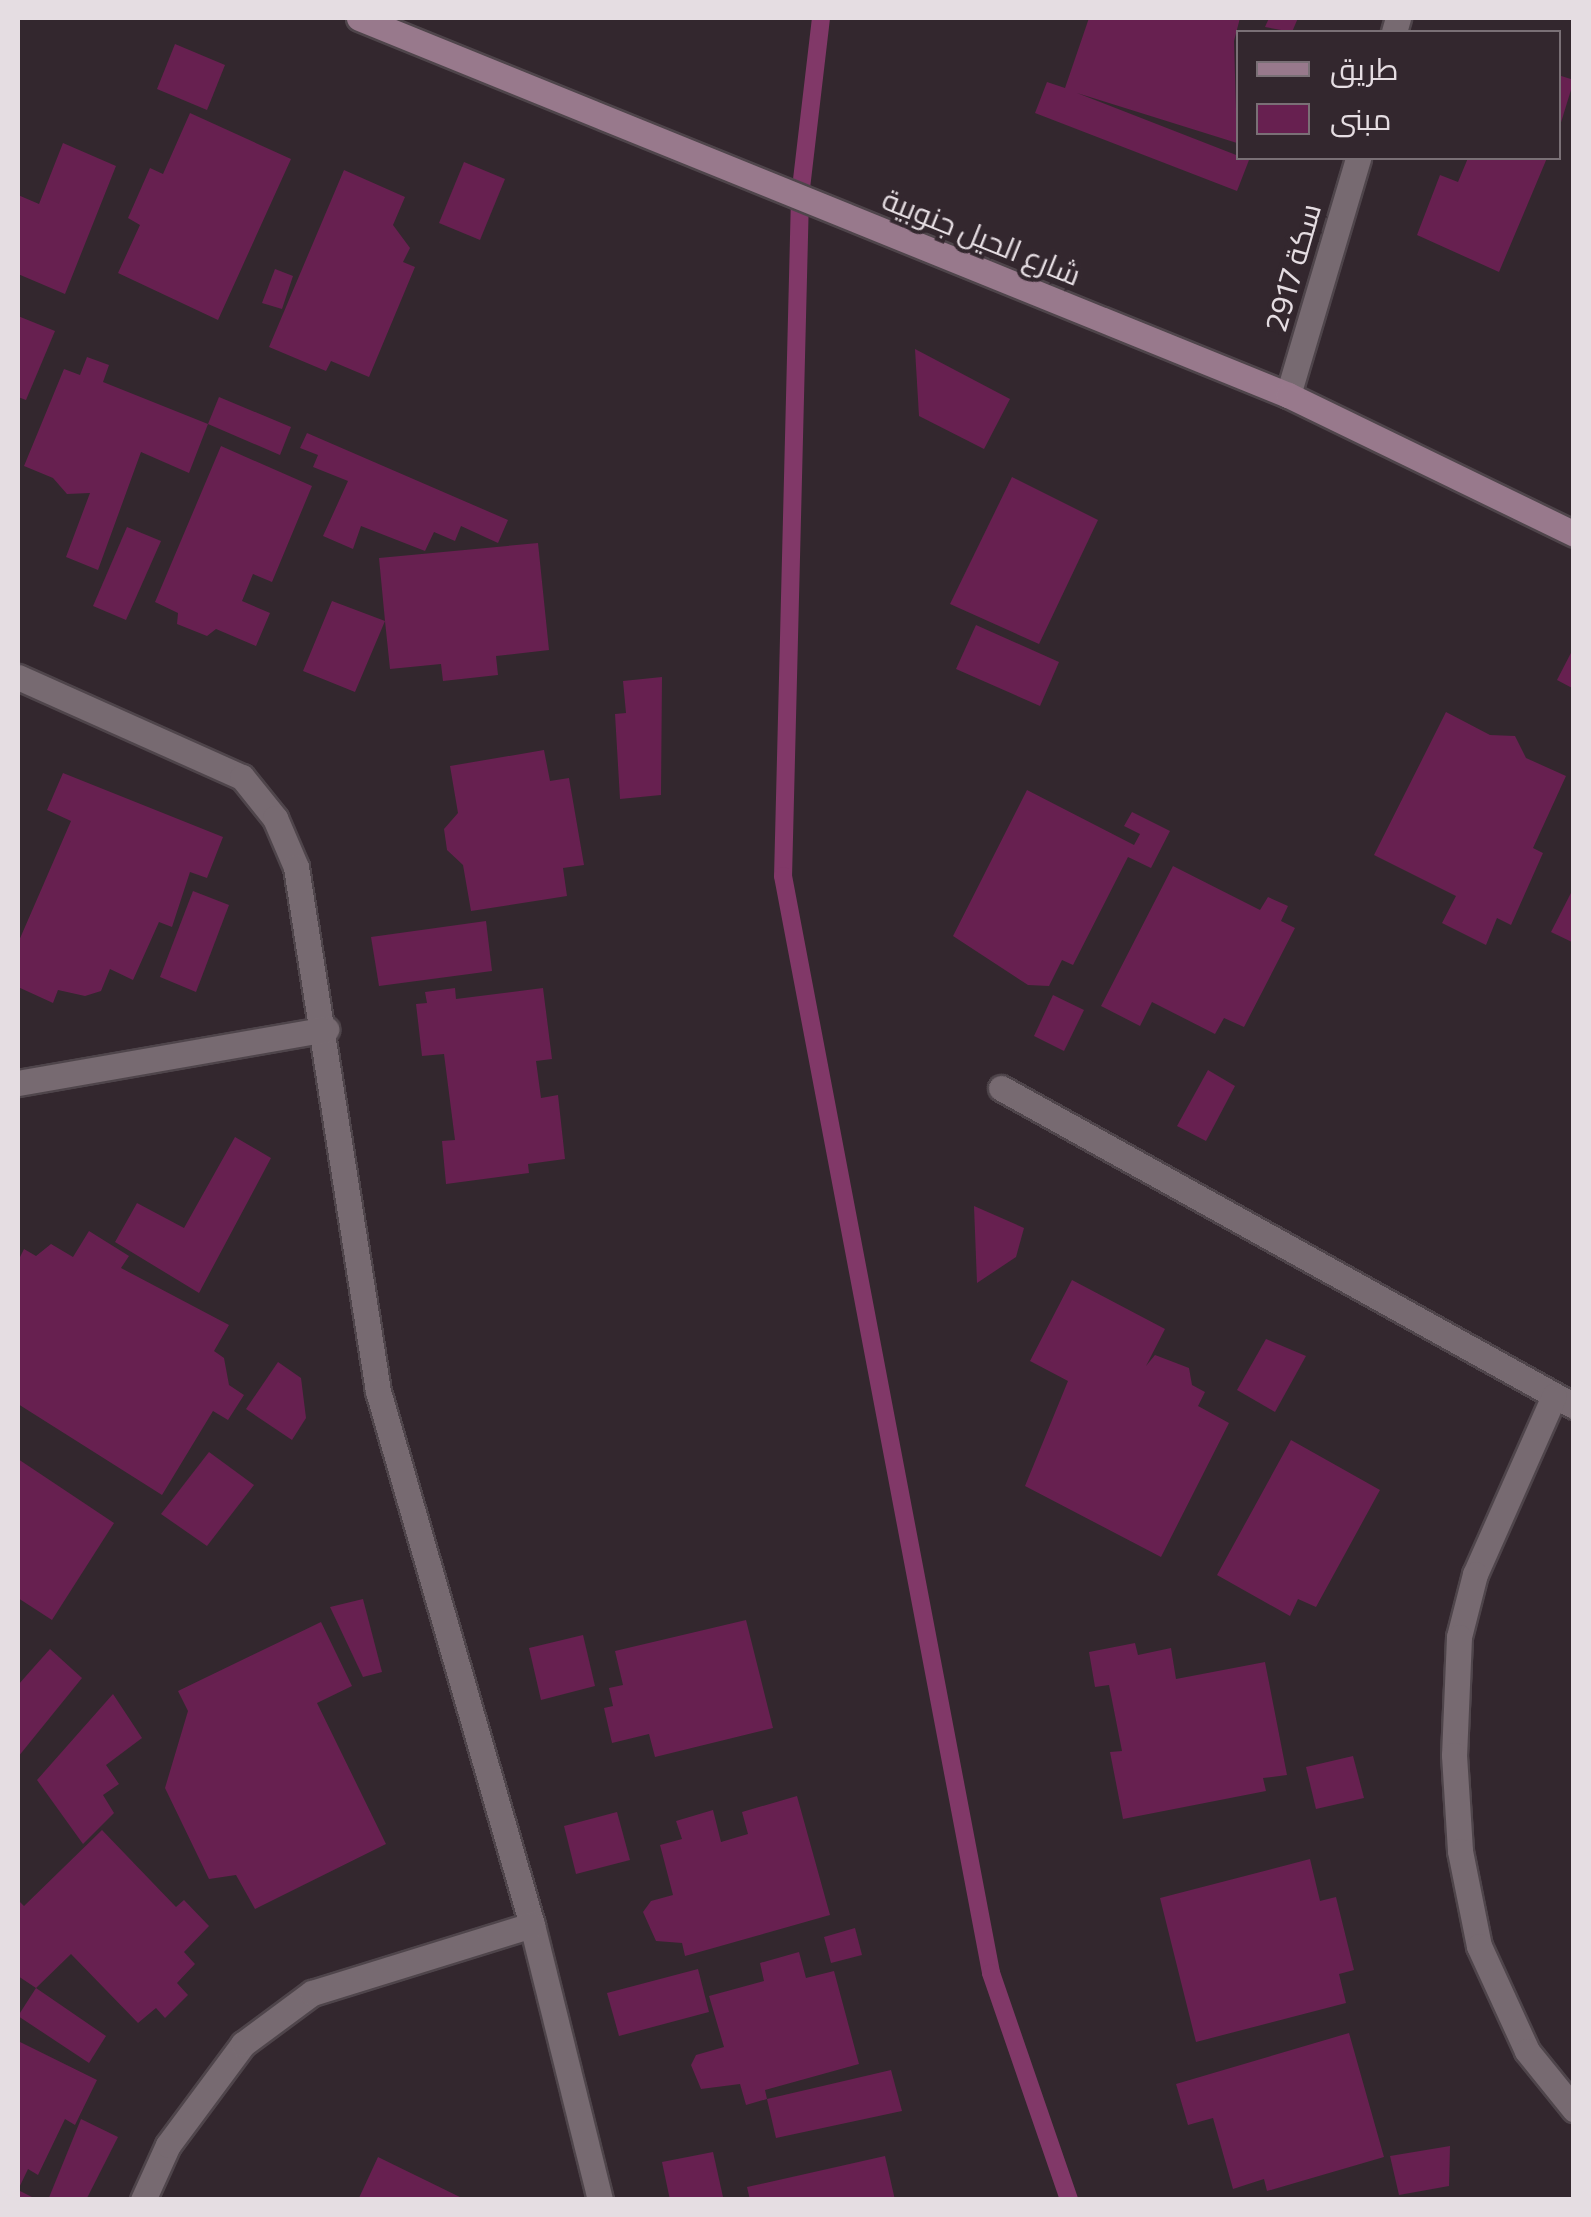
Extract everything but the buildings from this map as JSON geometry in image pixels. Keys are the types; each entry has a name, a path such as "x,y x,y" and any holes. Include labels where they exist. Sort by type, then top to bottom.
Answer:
{"street":[{"name":"شارع الحيل جنوبية","path":"358,18 393,24 1288,395 1574,534"},
{"name":"سكة 2917","path":"1288,395 1357,160"},
{"path":"18,677 242,777 275,818 296,867 326,1030 378,1391 532,1925 600,2200"},
{"path":"18,1083 326,1030"},
{"path":"1001,1088 1564,1401 1475,1574 1458,1637 1454,1755 1460,1851 1479,1946 1527,2051 1574,2109"},
{"path":"143,2200 168,2145 244,2044 312,1994 532,1925"}],"waterway":[{"path":"821,18 800,197 783,876 991,1973 1069,2200"}]}
